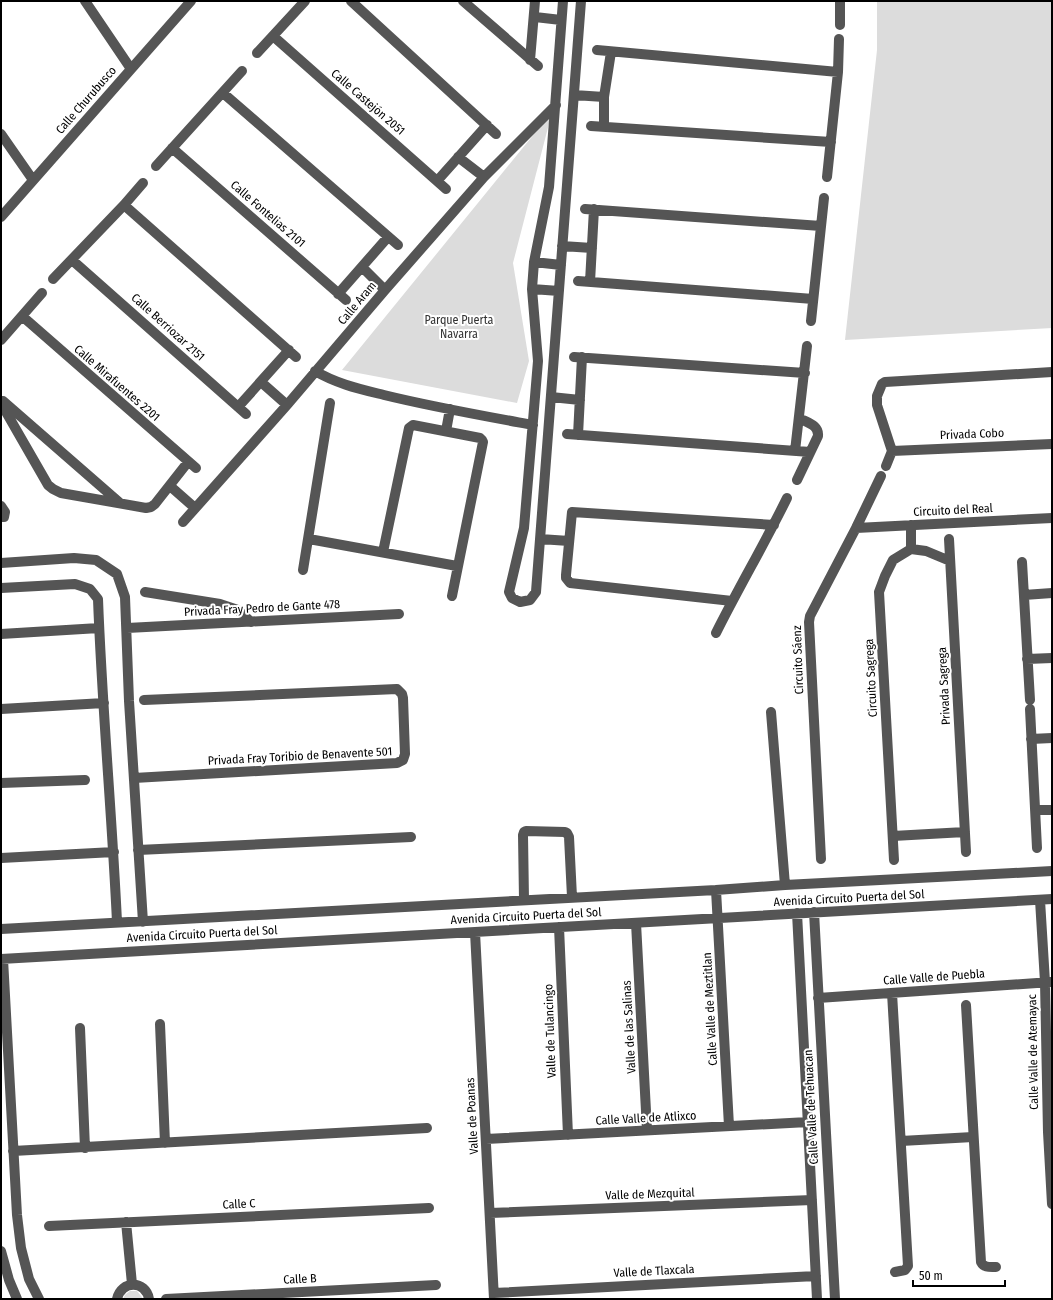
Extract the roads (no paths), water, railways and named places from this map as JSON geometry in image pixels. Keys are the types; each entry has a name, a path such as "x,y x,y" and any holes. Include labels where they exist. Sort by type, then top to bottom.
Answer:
{"street":[{"path":"85,1 130,70"},
{"path":"258,53 305,1"},
{"path":"351,1 496,134"},
{"path":"463,1 534,63 536,1"},
{"path":"563,1 549,187 534,262 532,289 538,360 534,425 524,528 509,592 512,598 520,602 530,600 536,592 581,1"},
{"path":"840,1 840,25"},
{"name":"Calle Churubusco","path":"1,217 130,70 185,4"},
{"path":"535,17 561,20"},
{"name":"Calle Castejón 2051","path":"273,36 446,189"},
{"path":"827,177 838,72 839,39"},
{"path":"597,50 838,72"},
{"path":"604,127 604,97 611,52"},
{"path":"156,166 242,71"},
{"path":"223,93 398,245"},
{"path":"574,95 604,97"},
{"name":"Calle Aram","path":"183,522 287,405 385,290 484,178 556,105"},
{"path":"437,181 487,125"},
{"path":"591,126 831,142"},
{"path":"1,134 33,180"},
{"name":"Calle Fontelias 2101","path":"172,148 342,297 362,267"},
{"path":"458,157 484,178"},
{"path":"53,279 143,183"},
{"path":"811,321 824,198"},
{"path":"124,205 292,354 261,382 287,405"},
{"path":"590,282 592,248 590,209 821,226"},
{"path":"385,290 362,267 388,237"},
{"path":"562,246 592,248"},
{"name":"Calle Berriozar 2151","path":"72,260 242,411 261,382"},
{"path":"534,262 561,265"},
{"path":"578,281 813,299"},
{"path":"532,289 559,291"},
{"path":"1,340 42,293"},
{"name":"Calle Mirafuentes 2201","path":"22,316 192,465 170,486"},
{"path":"795,451 808,346"},
{"path":"578,435 580,400 578,357 805,373"},
{"path":"316,371 328,379 340,384 411,402 534,425"},
{"path":"886,466 892,451 877,405 877,396 882,384 885,382 1052,372"},
{"path":"551,397 580,400"},
{"path":"2,400 3,407 48,485 53,489 61,492 146,508 155,504 170,486 195,508"},
{"path":"2,400 120,503"},
{"path":"303,570 330,403"},
{"path":"446,431 450,409"},
{"path":"797,480 818,436 819,430 799,418"},
{"path":"383,552 409,428 413,425 480,438 483,442 452,596"},
{"path":"567,434 810,452"},
{"name":"Privada Cobo","path":"892,451 1052,444"},
{"name":"Circuito Sáenz","path":"821,859 809,622 810,616 856,528 881,476"},
{"path":"716,633 787,498"},
{"path":"1,506 5,512 3,517"},
{"path":"732,601 570,583 566,578 566,574 572,512 774,525"},
{"name":"Circuito del Real","path":"856,528 1052,518"},
{"path":"911,525 912,549 926,551 950,561"},
{"path":"309,539 457,566"},
{"path":"540,539 569,541"},
{"name":"Privada Sagrega","path":"949,539 966,852"},
{"name":"Circuito Sagrega","path":"894,860 879,592 885,576 894,560 912,549"},
{"path":"1,563 74,558 96,560 117,574 126,597 129,701 143,922"},
{"path":"1022,562 1037,848"},
{"path":"1,588 75,584 90,589 98,599 117,922"},
{"path":"145,592 220,604 238,610 251,622"},
{"path":"1024,595 1052,593"},
{"name":"Privada Fray Pedro de Gante 478","path":"127,628 399,614"},
{"path":"1,634 99,628"},
{"path":"1027,659 1052,658"},
{"name":"Privada Fray Toribio de Benavente 501","path":"134,778 396,763 403,760 405,754 403,698 402,694 397,689 144,700"},
{"path":"1,709 104,703"},
{"path":"771,712 784,885"},
{"path":"1032,739 1052,738"},
{"path":"1,783 85,780"},
{"path":"1035,810 1052,810"},
{"path":"524,900 523,834 526,832 567,833 569,837 572,898"},
{"path":"893,836 965,832"},
{"path":"138,850 411,836"},
{"path":"1,858 114,852"},
{"name":"Avenida Circuito Puerta del Sol","path":"1,929 1052,871"},
{"name":"Calle Valle de Meztitlan","path":"716,890 729,1126"},
{"name":"Avenida Circuito Puerta del Sol","path":"2,959 1052,899"},
{"name":"Calle Valle de Atemayac","path":"1040,900 1049,982 1052,1204"},
{"name":"Calle Valle de Tehuacan","path":"814,912 835,1299"},
{"name":"Calle Valle de Tehuacan","path":"797,914 817,1299"},
{"name":"Valle de las Salinas","path":"636,923 647,1130"},
{"name":"Valle de Tulancingo","path":"559,927 568,1135"},
{"name":"Valle de Poanas","path":"475,932 494,1296"},
{"path":"2,959 5,1070 14,1151 17,1215 21,1248 29,1278 39,1299"},
{"name":"Calle Valle de Puebla","path":"818,998 1049,982"},
{"path":"892,993 908,1266 905,1270 895,1272"},
{"path":"966,1005 981,1262 982,1265 996,1267"},
{"path":"160,1024 165,1143"},
{"path":"80,1028 85,1148"},
{"name":"Calle Valle de Atlixco","path":"486,1139 808,1122"},
{"path":"14,1151 427,1128"},
{"path":"900,1141 973,1137"},
{"path":"810,1162 827,1161"},
{"name":"Valle de Mezquital","path":"490,1213 812,1200"},
{"name":"Calle C","path":"49,1226 430,1208"},
{"path":"126,1222 132,1284"},
{"path":"1,1252 9,1280 17,1299"},
{"name":"Valle de Tlaxcala","path":"494,1296 816,1276"},
{"path":"118,1299 119,1292 123,1288 132,1284 142,1287 149,1299"},
{"name":"Calle B","path":"166,1299 436,1284"}],"park label":[{"name":"Parque Puerta Navarra","path":"459,327"}]}
